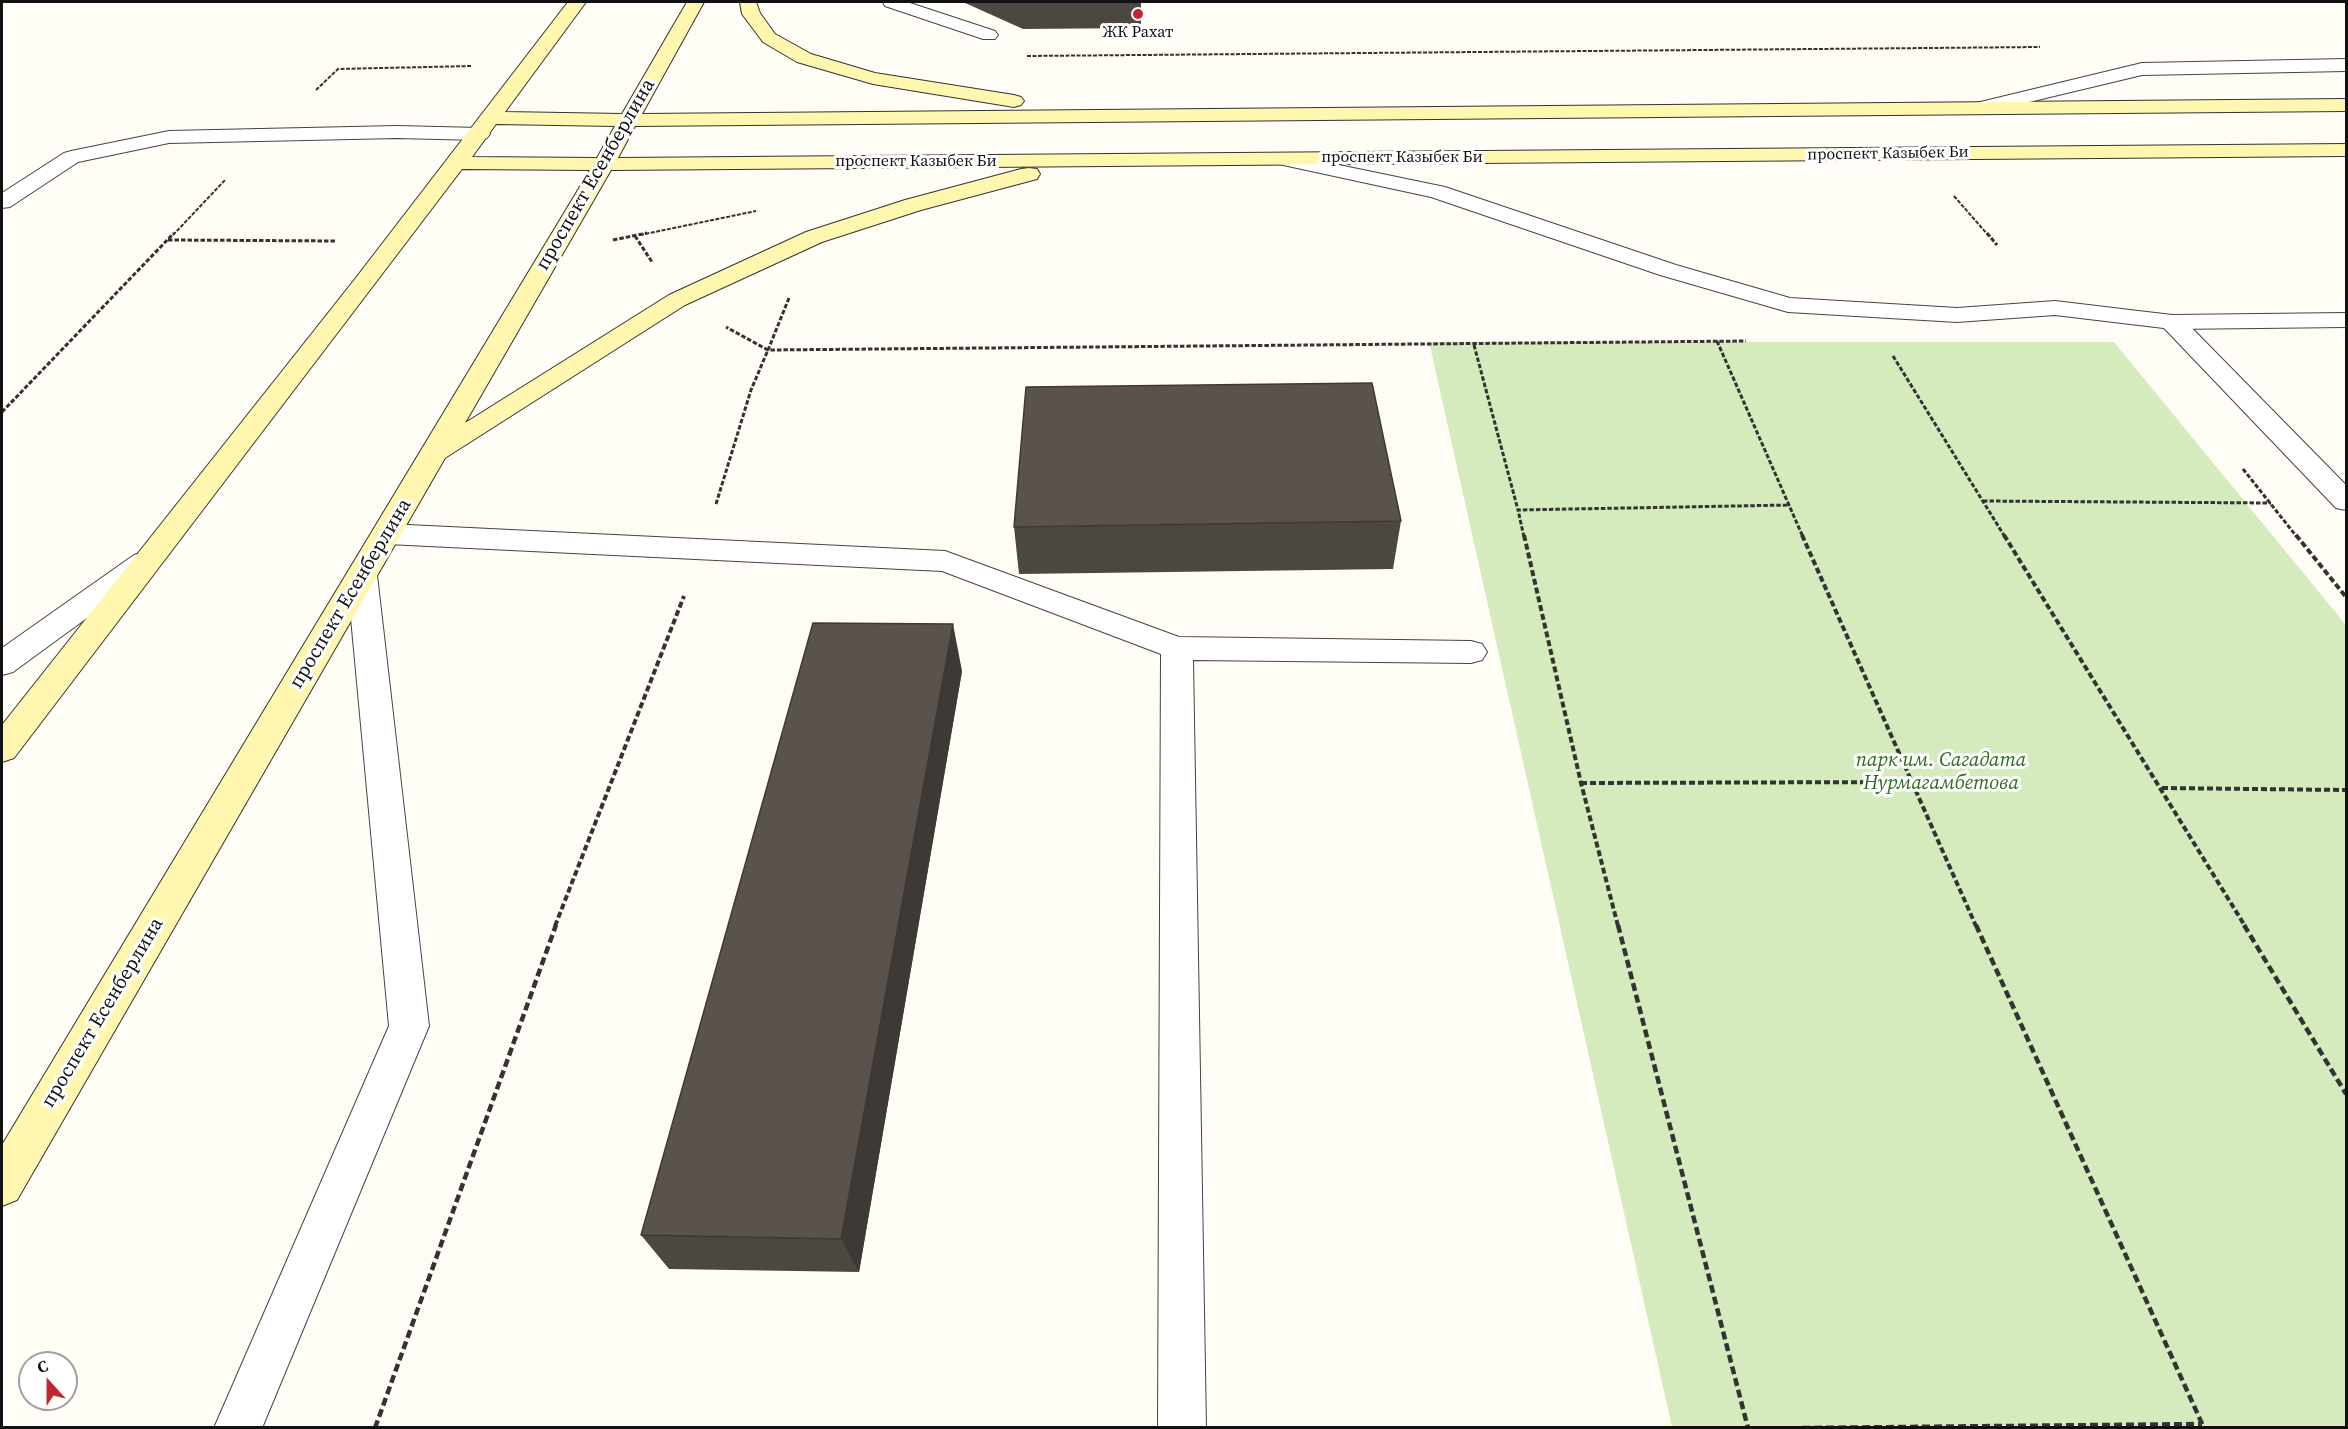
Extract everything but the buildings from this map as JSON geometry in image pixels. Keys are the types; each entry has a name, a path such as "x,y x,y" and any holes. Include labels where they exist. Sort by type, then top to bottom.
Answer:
{"street":[{"path":"2,749 144,562 458,163 577,2"},
{"name":"проспект Есенберлина","path":"2,1185 604,164 695,2"},
{"path":"748,2 751,14 769,38 804,58 873,78 1007,100 1214,115"},
{"path":"891,2 989,35"},
{"path":"1979,108 2142,69 2346,65"},
{"path":"2,202 71,157 169,137 628,120 2346,105"},
{"name":"проспект Казыбек Би","path":"458,163 604,164 2346,150"},
{"path":"1281,159 1437,192 1668,270 1788,305 1957,315 2055,308 2172,322 2346,320"},
{"path":"433,455 677,300 814,237 982,185 1091,160"},
{"path":"2172,322 2346,501"},
{"path":"387,534 945,561 1177,648 1471,652"},
{"path":"2,664 144,562"},
{"path":"238,1428 409,1026 362,575"},
{"path":"1177,648 1182,1428"}],"path":[{"path":"1020,56 2048,47"},
{"path":"2,412 268,135 338,69 474,66"},
{"path":"558,242 615,240 759,211"},
{"path":"635,236 677,300 768,350 1753,341"},
{"path":"375,1428 573,877 702,550 751,390 814,237"},
{"path":"167,240 397,241"},
{"path":"1717,341 1911,782 2203,1426 1802,1428"},
{"path":"1474,345 1518,510 1581,783 1748,1428"},
{"path":"1889,350 2161,788 2346,1095"},
{"path":"1982,501 2271,503"},
{"path":"1518,510 1790,505"},
{"path":"1581,783 1911,782"},
{"path":"2161,788 2346,790"}],"green space":[{"name":"парк им. Сагадата Нурмагамбетова","path":"1429,342 2114,342 2346,625 2346,1427 1672,1427"}],"place":[{"name":"ЖК Рахат","path":"1138,14"}]}
